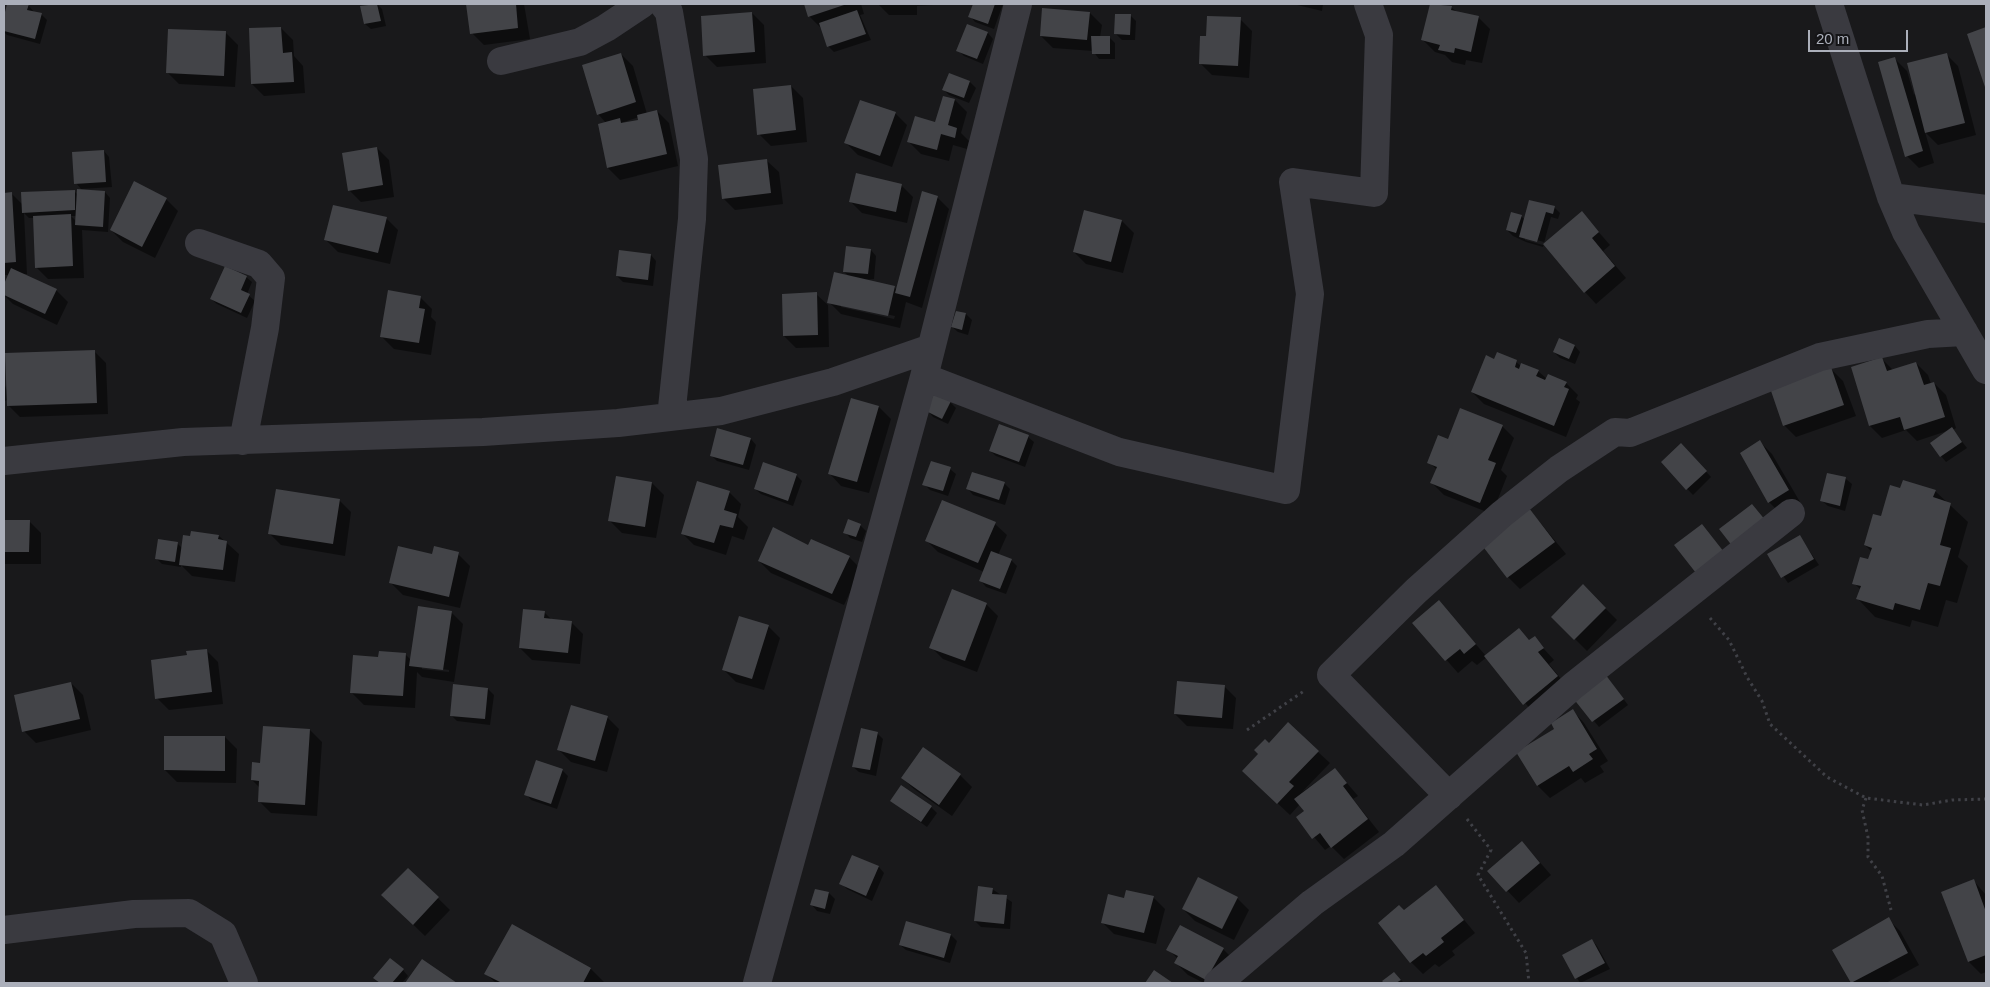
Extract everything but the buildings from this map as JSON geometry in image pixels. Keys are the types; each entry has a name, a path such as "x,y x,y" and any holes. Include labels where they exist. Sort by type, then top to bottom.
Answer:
{"street":[{"path":"501,61 580,42 606,28 642,4"},
{"path":"663,4 669,12 694,168 692,219 671,416"},
{"path":"757,983 924,377 1018,4"},
{"path":"924,377 1119,452 1286,490 1310,294 1293,182 1374,193 1379,35 1368,4"},
{"path":"1829,4 1891,197 1906,232 1986,370"},
{"path":"1891,197 1986,210"},
{"path":"199,243 260,264 271,278 265,328 243,440"},
{"path":"1449,796 1331,675 1416,591 1502,514 1559,469 1615,432 1630,433 1820,357 1928,334 1964,332"},
{"path":"4,461 183,442 483,432 721,411 774,399 865,373 931,348"},
{"path":"1218,983 1312,903 1394,844 1573,686 1688,592 1791,513"},
{"path":"4,930 134,914 189,913 223,934 244,983"}],"path":[{"path":"1688,592 1729,640 1747,678 1762,700 1770,724 1827,777 1866,798 1923,805 1952,800 1986,799"},
{"path":"1247,730 1288,701 1331,675"},
{"path":"1449,796 1491,850 1478,875 1526,953 1529,983"},
{"path":"1866,798 1862,810 1868,837 1868,858 1882,876 1891,910"}]}
